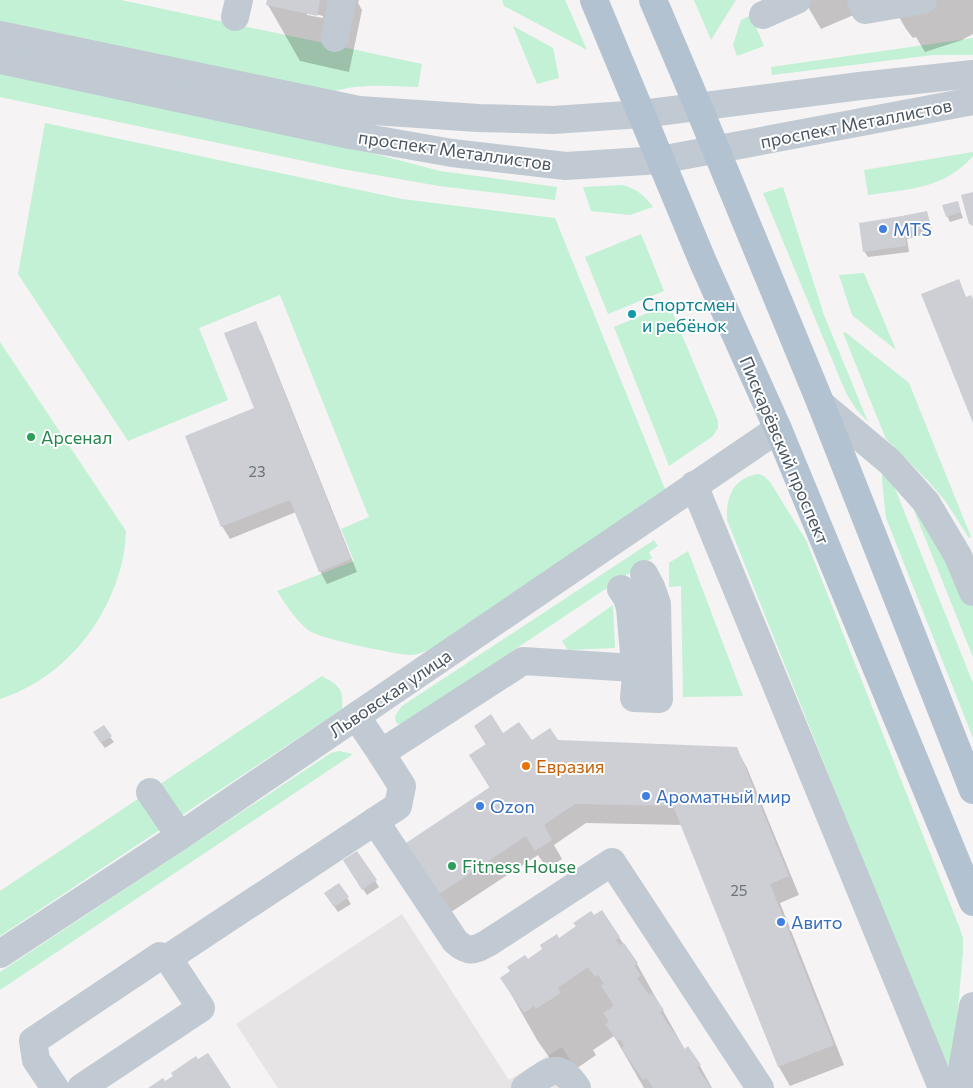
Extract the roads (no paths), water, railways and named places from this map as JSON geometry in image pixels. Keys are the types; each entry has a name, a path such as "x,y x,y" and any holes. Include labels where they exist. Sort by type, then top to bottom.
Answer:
{"main road":[{"name":"Пискарёвский проспект","path":"594,0 660,160 778,429 973,902"},
{"path":"652,0 716,149 821,404 973,790"}],"street":[{"path":"335,38 342,0"},
{"path":"763,14 796,0"},
{"path":"861,0 865,10 923,0"},
{"name":"проспект Металлистов","path":"0,35 359,110 478,118 553,120 642,114 973,74"},
{"name":"проспект Металлистов","path":"0,60 350,135 452,153 566,166 660,160 973,101"},
{"path":"821,404 890,462 926,502 958,556 973,592"},
{"name":"Львовская улица","path":"0,954 180,836 778,429"},
{"path":"694,486 942,1088"},
{"path":"621,589 627,598 630,608 636,675 634,698 658,699 657,604 644,574"},
{"path":"381,753 523,661 634,668"},
{"path":"168,958 398,806 402,786 356,716"},
{"path":"150,792 180,836"},
{"path":"375,821 456,941 464,949 475,950 488,943 612,862 760,1088"},
{"path":"54,1088 36,1060 33,1041 160,956 168,958 201,1008 81,1088"},
{"path":"959,1088 973,1006"},
{"path":"525,1088 548,1072 559,1071 569,1076 576,1088"}],"place":[{"name":"MTS","path":"883,229"},
{"name":"Спортсмен и ребёнок","path":"632,314"},
{"name":"Арсенал","path":"31,437"},
{"name":"Евразия","path":"526,766"},
{"name":"Ароматный мир","path":"646,796"},
{"name":"Ozon","path":"480,806"},
{"name":"Fitness House","path":"452,866"},
{"name":"Авито","path":"781,922"}]}
